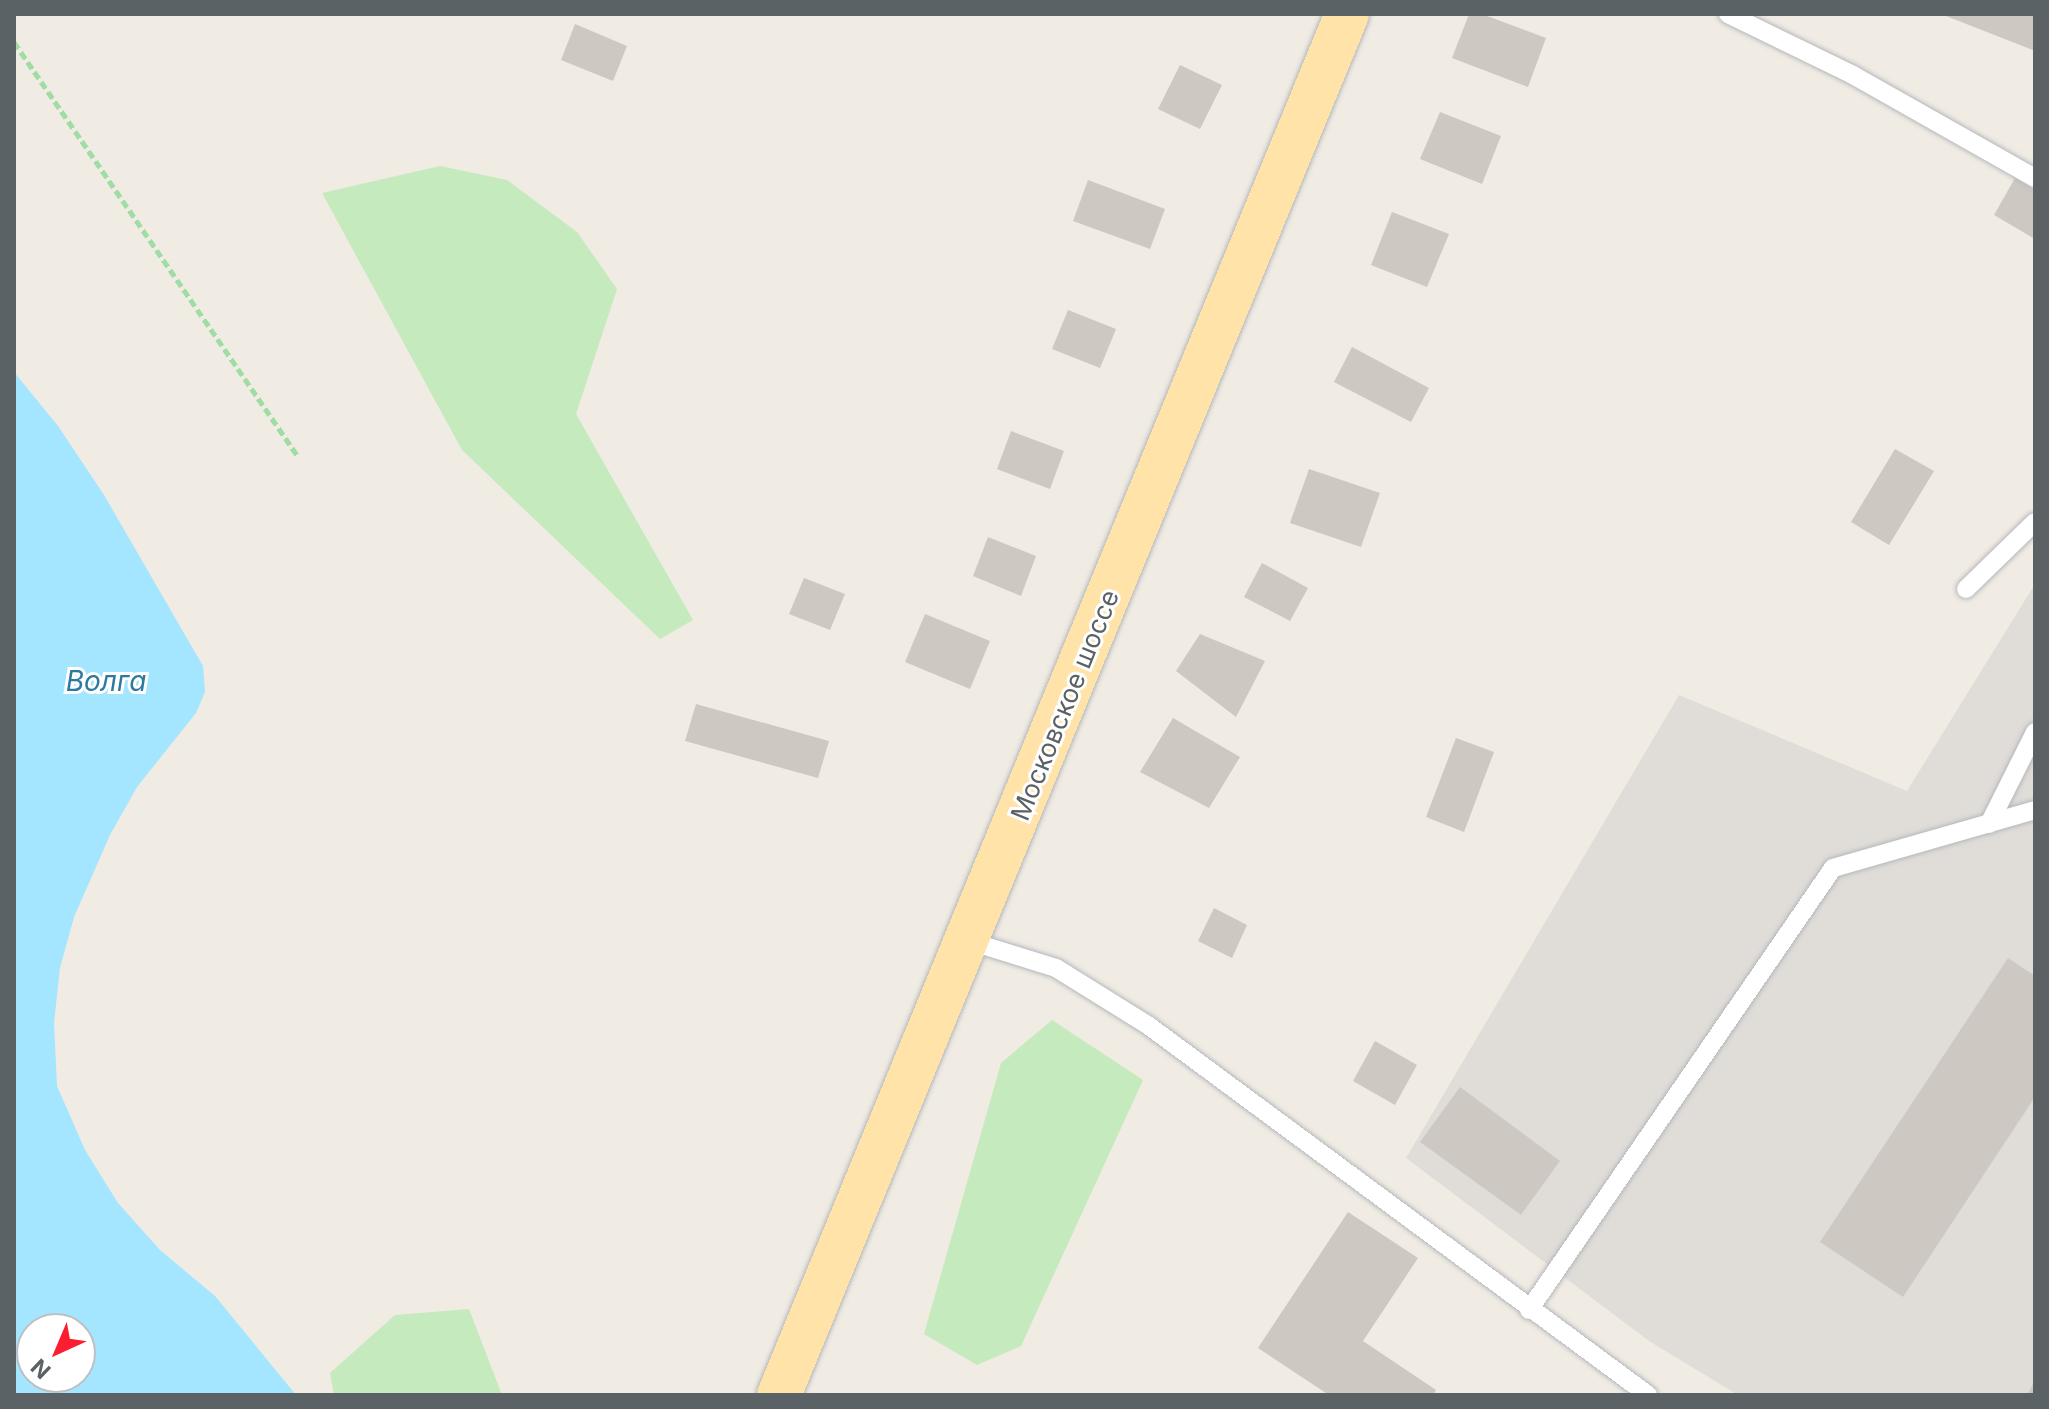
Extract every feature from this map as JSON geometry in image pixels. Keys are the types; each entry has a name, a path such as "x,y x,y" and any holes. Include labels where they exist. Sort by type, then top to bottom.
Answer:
{"main road":[{"name":"Московское шоссе","path":"779,1395 1347,14"}],"lane":[{"path":"1728,14 1853,75 2035,178"},
{"path":"1966,589 2035,522"},
{"path":"1989,824 2035,732"},
{"path":"1529,1310 1833,868 2035,810"},
{"path":"966,940 1056,968 1149,1026 1529,1310 1648,1395"}],"path":[{"path":"14,42 297,455"}],"shaded area":[{"path":"2035,584 2035,1395 1738,1395 1649,1341 1406,1158 1679,695 1907,791"}],"green space":[{"path":"440,166 507,180 577,232 617,289 576,414 693,620 660,639 462,450 322,193"},
{"path":"1052,1020 1143,1080 1021,1346 977,1365 924,1334 1001,1063"},
{"path":"469,1309 502,1395 334,1395 330,1373 395,1315"}],"water":[{"name":"Волга","path":"14,372 58,426 104,495 203,666 205,692 196,713 137,787 110,835 74,917 60,968 54,1023 57,1086 85,1150 118,1203 160,1250 215,1296 296,1395 14,1395"}],"building":[{"path":"1469,14 1482,14 1546,38 1528,87 1452,58"},
{"path":"1941,14 2035,14 2035,51"},
{"path":"575,24 627,46 613,81 561,60"},
{"path":"1180,65 1222,85 1200,129 1158,109"},
{"path":"1440,112 1501,136 1482,184 1420,159"},
{"path":"2015,178 2035,190 2035,239 1994,215"},
{"path":"1088,180 1165,209 1150,249 1073,221"},
{"path":"1392,212 1449,234 1427,287 1371,265"},
{"path":"1068,310 1116,329 1100,368 1052,349"},
{"path":"1352,347 1429,388 1411,422 1334,382"},
{"path":"1011,431 1064,451 1050,489 997,469"},
{"path":"1895,449 1934,471 1889,545 1851,522"},
{"path":"1309,469 1380,493 1361,547 1290,523"},
{"path":"988,537 1036,556 1021,596 973,576"},
{"path":"1262,563 1308,588 1290,621 1244,597"},
{"path":"804,578 845,594 830,630 789,614"},
{"path":"925,614 990,641 970,689 905,662"},
{"path":"1200,634 1265,661 1236,717 1176,671"},
{"path":"696,704 829,741 818,778 685,741"},
{"path":"1173,718 1240,757 1209,808 1140,772"},
{"path":"1456,738 1494,752 1464,832 1426,817"},
{"path":"1214,908 1247,925 1232,958 1198,941"},
{"path":"2008,958 2035,976 2035,1097 1903,1297 1820,1242"},
{"path":"1375,1041 1417,1065 1395,1105 1353,1081"},
{"path":"1460,1087 1560,1161 1521,1215 1420,1142"},
{"path":"1348,1212 1418,1258 1363,1341 1436,1390 1433,1395 1329,1395 1258,1348"},
{"path":"2035,1380 2035,1395 2027,1395"}]}
